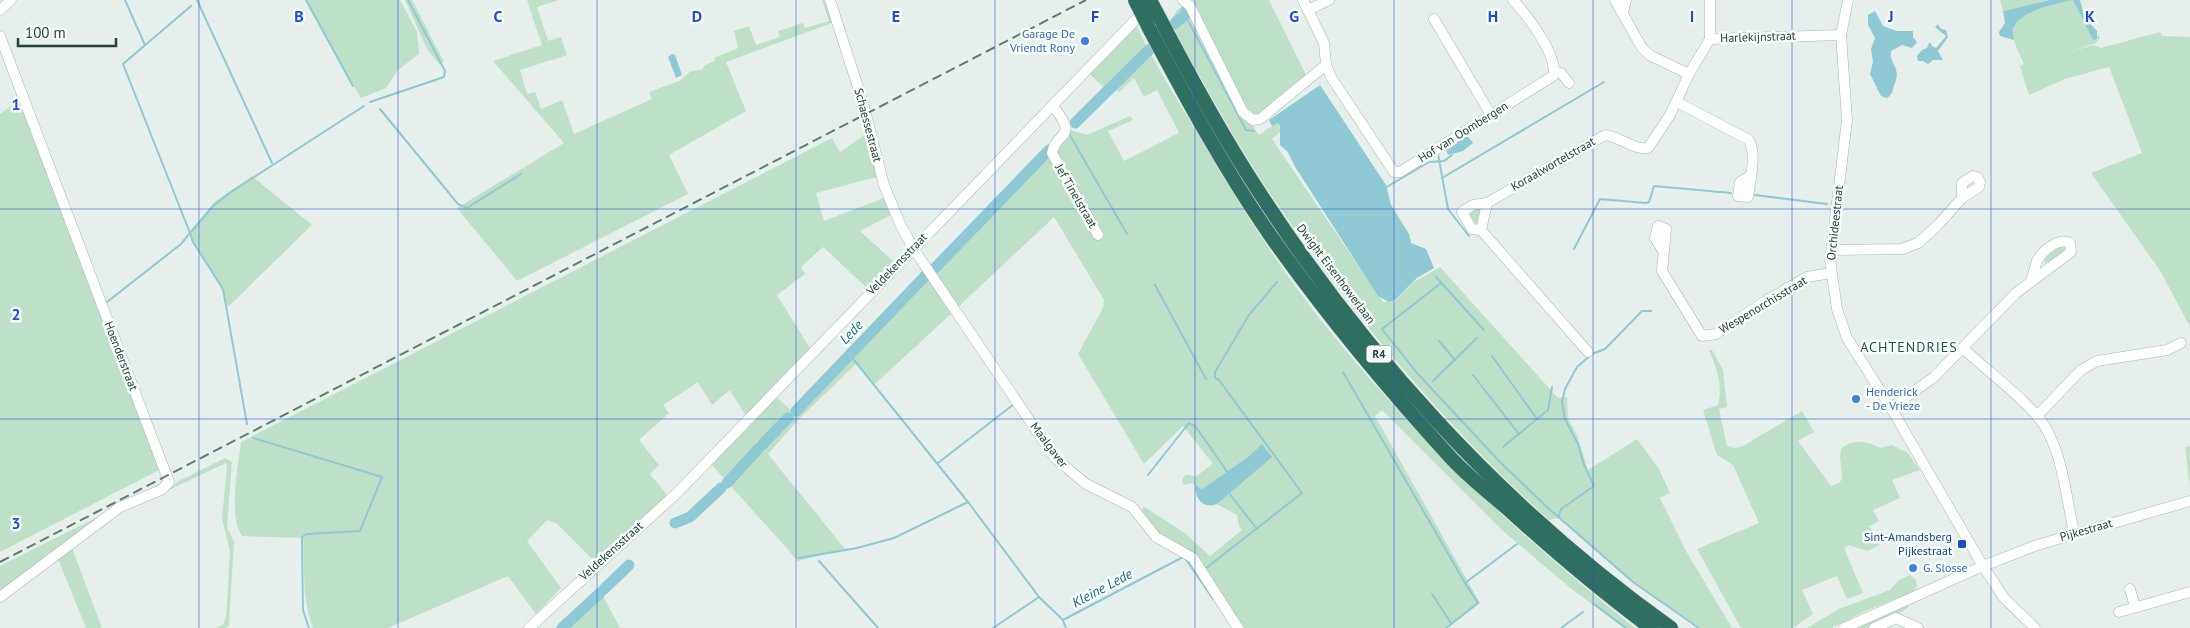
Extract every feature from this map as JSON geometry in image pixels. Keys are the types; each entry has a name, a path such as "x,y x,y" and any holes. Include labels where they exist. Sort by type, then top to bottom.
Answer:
{"highway":[{"name":"R4","path":"1135,0 1155,24 1197,118 1235,179 1270,234 1345,336 1453,460 1546,544 1617,603 1651,628"},
{"name":"R4","path":"1152,0 1155,24"},
{"name":"Dwight Eisenhowerlaan","path":"1155,24 1244,170 1278,221 1354,325 1461,448 1552,534 1618,590 1671,628"}],"street":[{"path":"0,10 11,0"},
{"name":"Schaessestraat","path":"830,0 867,114 884,185 913,248"},
{"name":"Veldekensstraat","path":"528,628 676,493 1132,25 1152,0"},
{"path":"1183,0 1190,6 1243,112 1253,120 1260,119 1326,65 1324,43 1303,0"},
{"path":"1308,10 1328,0"},
{"path":"1513,0 1538,31 1554,71 1561,73 1568,83"},
{"path":"1615,0 1642,48 1651,56 1688,74"},
{"path":"1623,13 1626,0"},
{"path":"1710,0 1710,39"},
{"name":"Orchideestraat","path":"1848,0 1841,35 1847,120 1831,273 1837,309 1846,338 1891,408 1983,566 2004,598 2035,628"},
{"path":"1434,18 1491,115"},
{"name":"Harlekijnstraat","path":"1651,150 1688,74 1710,39 1841,35"},
{"name":"Hoenderstraat","path":"0,36 169,482 161,490 120,507 0,597"},
{"name":"Hof van Oombergen","path":"1326,65 1331,77 1394,172 1400,172 1549,80 1554,71"},
{"path":"1676,102 1749,140 1752,147 1750,176"},
{"name":"Jef Tinelstraat","path":"1053,106 1064,120 1065,129 1064,136 1054,147 1052,153 1098,235"},
{"name":"Koraalwortelstraat","path":"1588,352 1481,230 1472,229 1462,212 1473,205 1487,203 1599,137 1611,136 1640,149 1651,150"},
{"path":"1832,250 1902,249 1918,243 1938,225 1962,198"},
{"path":"1481,230 1487,203"},
{"name":"Maalgaver","path":"913,248 1055,458 1086,484 1132,507 1156,537 1193,558 1238,628"},
{"name":"Wespenorchisstraat","path":"1662,251 1662,271 1702,336 1716,334 1767,300 1807,277 1831,273"},
{"path":"1891,408 1934,377 2032,280"},
{"path":"2036,416 2081,370 2097,361 2167,350 2182,343"},
{"path":"1963,348 2036,416 2048,430 2054,446 2074,533"},
{"name":"Pijkestraat","path":"1844,628 1983,566 2074,533 2190,501"},
{"path":"2130,589 2135,607"},
{"path":"2119,612 2190,592"},
{"path":"1874,628 1896,618 1918,628"}],"green space":[{"path":"305,0 400,0 417,32 419,54 398,70 386,88 361,98"},
{"path":"405,0 412,0 444,62 439,64 426,47"},
{"path":"527,0 559,0 537,7 548,41 561,37 567,55 520,70 527,94 535,92 541,109 562,100 574,134 652,99 649,92 679,81 691,71 702,70 705,65 715,61 714,58 738,48 734,31 749,26 756,45 780,37 778,31 803,23 805,28 829,21 822,0 825,0 832,23 726,62 746,111 669,155 688,194 517,281 457,208 564,143 493,61 542,45"},
{"path":"1191,0 1269,0 1308,79 1250,122 1259,135 1278,122 1281,131 1272,139 1383,302 1395,301 1414,282 1440,267 1558,398 1567,397 1568,418 1577,435 1588,470 1637,439 1659,469 1670,493 1660,498 1686,551 1732,628 1701,628 1633,582 1559,518 1549,520 1509,483 1434,405 1365,323 1332,280 1269,192 1242,149 1184,48 1171,21 1177,10"},
{"path":"2000,0 2050,0 2003,11"},
{"path":"2073,0 2093,40 2098,36 2097,31 2100,38 2096,43 2072,51 2094,45 2101,48 2160,32 2162,36 2190,37 2190,327 2161,272 2091,173 2142,153 2109,67 2065,79 2029,95 2020,66 2024,64 2014,39 2013,31 2015,24 2028,13 2057,3"},
{"path":"1137,26 1166,82 1228,185 1290,279 1324,324 1432,447 1551,559 1635,628 1624,628 1573,590 1503,531 1382,410 1375,416 1480,603 1448,628 1244,628 1215,585 1206,590 1183,558 1139,512 1145,507 1186,534 1210,556 1242,530 1239,526 1237,515 1217,504 1271,457 1262,444 1248,457 1202,489 1192,483 1184,485 1182,480 1186,474 1195,477 1213,464 1183,426 1144,464 1078,354 1103,308 1104,300 1054,217 958,307 930,266 1065,128 1087,135 1130,116 1133,120 1108,131 1124,161 1179,133 1157,90 1144,97 1134,78 1119,92 1111,86 1106,90 1089,73"},
{"path":"19,100 161,469 0,552 0,114"},
{"path":"866,134 877,177 816,193 824,221 884,198 891,215 860,231 893,261 867,288 823,247 801,267 805,274 777,295 810,348 746,416 730,390 712,405 698,382 663,405 669,413 639,440 659,465 650,474 668,496 593,560 556,523 547,520 527,541 561,588 536,614 508,576 388,628 313,628 307,606 303,538 242,536 238,527 235,504 236,477 241,442 832,138 840,152"},
{"path":"252,176 312,225 228,307 219,283 190,235 214,202"},
{"path":"1478,206 1481,209 1477,225 1475,226 1469,212"},
{"path":"2064,243 2068,250 2045,264 2044,258"},
{"path":"926,272 954,311 874,385 856,364 798,420 768,454 845,549 798,561 711,464 776,397 792,411"},
{"path":"1709,350 1712,350 1723,370 1727,407 1719,409 1727,446 1735,448 1743,446 1802,411 1814,432 1798,441 1831,486 1839,483 1842,479 1841,449 1855,442 1866,442 1880,448 1892,445 1908,453 1920,470 1892,480 1900,498 1873,510 1879,521 1869,526 1881,544 1868,551 1848,545 1844,548 1863,593 1847,599 1837,576 1802,590 1813,614 1793,628 1741,628 1697,549 1759,523 1733,465 1717,455 1703,410 1718,405 1720,391 1718,377"},
{"path":"2190,446 2190,488 2185,447"},
{"path":"225,458 232,462 227,527 234,542 229,625 226,628 216,628 223,625 226,617 230,551 222,519 226,463 169,490 177,482"},
{"path":"111,510 0,594 0,566"},
{"path":"72,548 102,628 86,628 58,559"},
{"path":"1910,575 1916,580 1917,586 1913,592 1865,611 1832,628 1807,628 1839,609 1890,590 1899,580"},
{"path":"601,592 620,628 566,628"},
{"path":"1906,604 1909,607 1875,628 1854,628"}],"water":[{"path":"2050,0 2073,0 2039,9 2023,17 2013,29 2014,40 2000,36 1999,32 2005,23 2003,11"},
{"path":"2073,0 2080,0 2085,18 2097,31 2097,39 2093,40"},
{"path":"1875,11 1883,26 1897,31 1913,31 1913,37 1917,42 1912,48 1902,45 1891,51 1897,73 1892,93 1887,98 1881,96 1870,74 1873,62 1871,49 1875,38 1868,25 1868,15"},
{"path":"1938,24 1941,29 1946,30 1948,37 1938,51 1943,60 1933,60 1928,64 1918,61 1917,56 1922,50 1927,48 1929,43 1936,48 1946,36 1935,27"},
{"path":"672,54 675,55 682,75 676,78 668,57"},
{"path":"1320,85 1386,185 1391,205 1409,234 1411,243 1426,249 1434,268 1417,278 1395,300 1389,302 1378,296 1294,165 1288,152 1280,145 1280,126 1278,123 1272,126 1269,120"},
{"path":"1466,134 1473,143 1463,151 1448,155 1445,147"},
{"path":"1262,444 1272,457 1217,504 1208,505 1201,502 1196,495 1195,485 1202,489 1248,457"}],"waterway":[{"path":"125,0 145,45"},
{"path":"197,0 272,163"},
{"path":"306,0 353,86"},
{"path":"370,102 444,77 445,71 408,0"},
{"path":"107,302 181,244 190,233 123,64 191,6"},
{"name":"Lede","path":"1174,24 1185,15 1187,8"},
{"path":"1185,15 1246,130 1254,131"},
{"name":"Lede","path":"1075,123 1150,49"},
{"path":"1442,178 1604,82"},
{"path":"247,424 223,289 193,242 190,233 213,206 231,192 364,106"},
{"path":"380,109 458,204 467,208 521,174"},
{"path":"1068,132 1127,234"},
{"name":"Lede","path":"933,270 1049,150"},
{"path":"1438,154 1448,209 1469,236"},
{"path":"1385,188 1429,162 1444,161 1452,155"},
{"path":"1574,249 1600,199 1646,203 1649,202 1654,186 1731,193"},
{"path":"1755,195 1827,204"},
{"name":"Lede","path":"796,411 927,274"},
{"path":"1436,277 1484,330"},
{"path":"1205,569 1302,493 1219,380 1215,378 1215,372 1249,315 1277,282"},
{"path":"1441,283 1382,329 1417,373 1500,462 1548,508 1633,582 1699,628"},
{"path":"1155,285 1206,379"},
{"path":"1559,516 1561,509 1594,486 1584,465 1578,444 1565,419 1562,402 1565,389 1577,367 1592,354 1605,349 1642,311 1651,311"},
{"path":"1433,381 1477,338"},
{"path":"1439,341 1455,360"},
{"path":"850,355 968,502 1039,597"},
{"path":"1492,356 1537,419"},
{"path":"1343,372 1465,583"},
{"path":"1473,375 1519,434"},
{"path":"1503,447 1548,410 1552,387"},
{"path":"938,463 1014,404"},
{"name":"Lede","path":"762,445 788,418"},
{"path":"1148,475 1189,423 1196,427 1228,473"},
{"path":"253,438 382,477 360,531 307,534 302,537 303,610 309,628"},
{"name":"Lede","path":"727,483 758,449"},
{"name":"Lede","path":"675,523 690,517 721,488"},
{"path":"1229,493 1257,529"},
{"path":"799,558 857,548 894,538 968,502"},
{"path":"1446,628 1478,603 1465,583 1517,544"},
{"name":"Kleine Lede","path":"993,628 1039,597 1063,620 1183,557"},
{"name":"Kleine Lede","path":"1187,560 1213,599"},
{"path":"819,561 878,628"},
{"name":"Lede","path":"604,589 629,565"},
{"name":"Lede","path":"562,628 600,593"},
{"path":"1432,594 1451,623"},
{"name":"Kleine Lede","path":"1594,604 1626,628"},
{"name":"Kleine Lede","path":"1561,628 1583,612"},
{"path":"1063,621 1066,628"}],"railway":[{"path":"0,562 1086,0"}],"place":[{"name":"Garage De Vriendt Rony","path":"1085,41"},
{"name":"Henderick - De Vrieze","path":"1856,399"},
{"name":"Sint-Amandsberg Pijkestraat","path":"1962,544"},
{"name":"G. Slosse","path":"1913,568"}],"district":[{"name":"ACHTENDRIES","path":"1909,347"}]}
